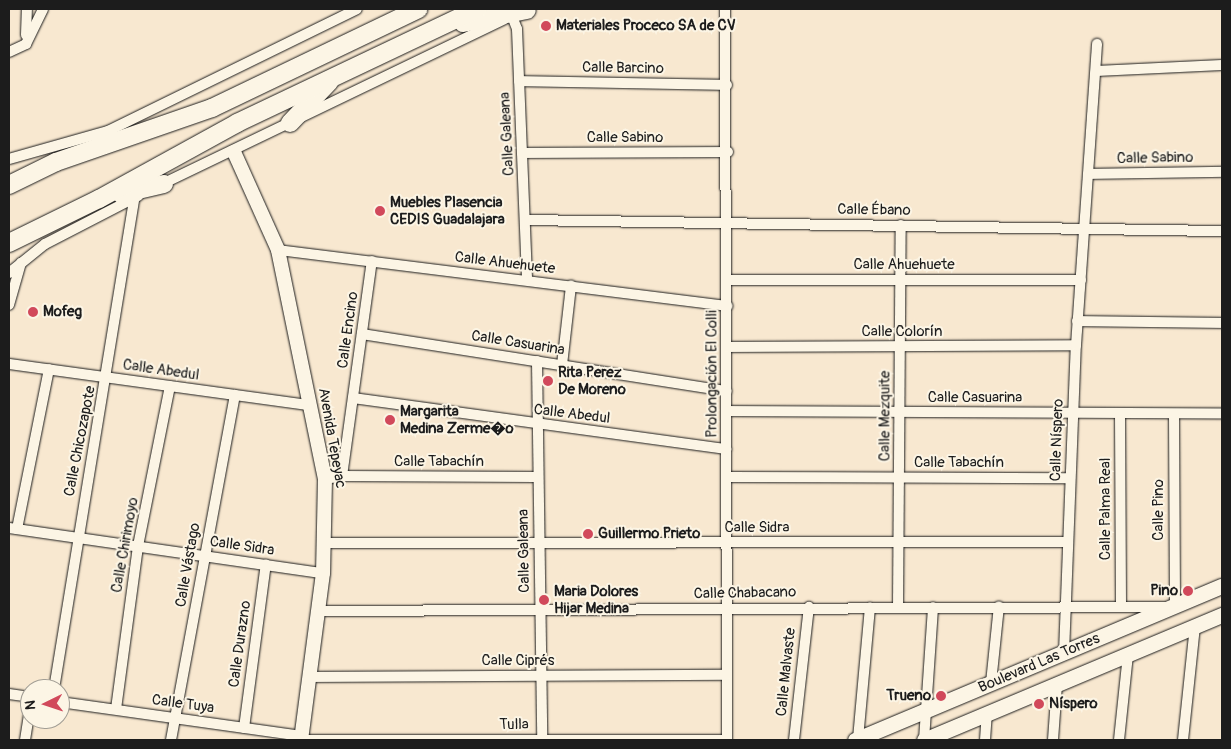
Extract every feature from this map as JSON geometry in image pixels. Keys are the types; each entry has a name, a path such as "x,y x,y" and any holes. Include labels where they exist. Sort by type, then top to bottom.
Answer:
{"highway":[{"path":"9,185 56,162 212,108 419,9"},
{"path":"9,243 99,199 338,73 477,9"},
{"path":"435,28 522,12"},
{"path":"290,123 338,73"},
{"path":"99,199 164,184"}],"main road":[{"name":"Boulevard Las Torres","path":"857,740 1222,586"},
{"name":"Boulevard Las Torres","path":"924,740 1222,615"}],"street":[{"path":"26,44 27,9"},
{"path":"9,52 26,44 43,9"},
{"path":"9,159 108,131 357,9"},
{"name":"Prolongación El Colli","path":"725,9 728,152 726,740"},
{"path":"9,273 45,244 134,198 234,152 290,123 522,12"},
{"name":"Calle Galeana","path":"522,12 517,29 527,280"},
{"name":"Calle Níspero","path":"1064,653 1077,320 1087,229 1097,44"},
{"path":"1096,71 1222,65"},
{"name":"Calle Barcino","path":"519,82 727,85"},
{"name":"Avenida Tepeyac","path":"234,152 278,250 325,479 326,543 319,611 301,739"},
{"name":"Calle Sabino","path":"522,154 728,152"},
{"name":"Calle Sabino","path":"1089,174 1222,172"},
{"name":"Calle Chicozapote","path":"56,679 77,537 107,377 134,198"},
{"name":"Calle Ébano","path":"526,220 1222,231"},
{"name":"Calle Mezquite","path":"898,607 901,478 901,225"},
{"name":"Calle Ahuehuete","path":"278,250 728,306"},
{"name":"Calle Encino","path":"342,476 372,261"},
{"path":"9,305 21,263"},
{"name":"Calle Ahuehuete","path":"728,280 1080,280"},
{"path":"562,365 571,286"},
{"path":"1077,320 1222,323"},
{"name":"Calle Casuarina","path":"362,334 728,391"},
{"name":"Calle Colorín","path":"728,347 900,348 1076,345"},
{"name":"Calle Galeana","path":"537,361 535,424 540,543 539,676 542,740"},
{"name":"Calle Abedul","path":"9,364 310,405"},
{"path":"13,528 49,369"},
{"name":"Calle Chirimoyo","path":"116,709 138,546 170,386"},
{"name":"Calle Vástago","path":"171,740 235,395"},
{"name":"Calle Abedul","path":"354,398 727,449"},
{"name":"Calle Casuarina","path":"728,411 1222,414"},
{"name":"Calle Palma Real","path":"1120,413 1121,605"},
{"name":"Calle Pino","path":"1174,414 1174,607"},
{"path":"325,479 342,476"},
{"name":"Calle Tabachín","path":"342,476 536,477"},
{"name":"Calle Tabachín","path":"727,477 1070,478"},
{"name":"Calle Sidra","path":"13,528 323,573"},
{"name":"Calle Sidra","path":"326,543 1068,542"},
{"name":"Calle Durazno","path":"244,728 266,564"},
{"name":"Calle Chabacano","path":"319,611 1066,605 1174,607"},
{"path":"991,683 999,606"},
{"name":"Calle Malvaste","path":"794,740 809,607"},
{"path":"924,740 933,607"},
{"path":"857,740 870,608"},
{"path":"1183,740 1195,626"},
{"path":"1119,740 1128,654"},
{"name":"Calle Ciprés","path":"310,677 727,675"},
{"path":"1053,740 1057,684"},
{"name":"Calle Tuya","path":"70,703 244,728 301,739"},
{"path":"985,740 987,714"},
{"name":"Tulla","path":"301,739 726,740"}],"place":[{"name":"Materiales Proceco SA de CV","path":"546,26"},
{"name":"Muebles Plasencia CEDIS Guadalajara","path":"380,211"},
{"name":"Mofeg","path":"33,312"},
{"name":"Rita Perez De Moreno","path":"548,381"},
{"name":"Margarita Medina Zerme�o","path":"390,420"},
{"name":"Guillermo Prieto","path":"588,534"},
{"name":"Pino","path":"1188,591"},
{"name":"Maria Dolores Hijar Medina","path":"544,600"},
{"name":"Trueno","path":"941,696"},
{"name":"Níspero","path":"1039,704"}]}
